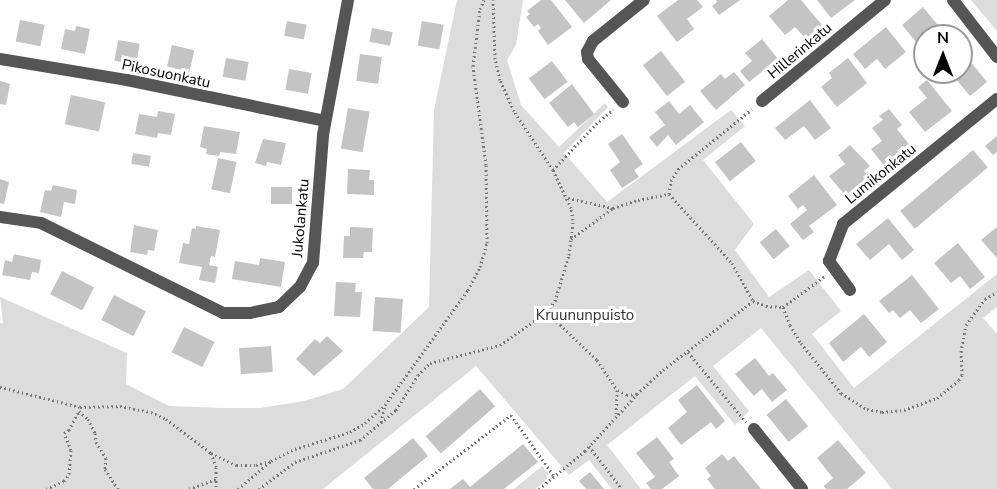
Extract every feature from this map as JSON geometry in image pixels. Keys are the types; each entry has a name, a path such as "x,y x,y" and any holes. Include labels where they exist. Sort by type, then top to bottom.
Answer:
{"street":[{"name":"Jukolankatu","path":"0,217 41,223 223,313 264,312 279,307 291,297 308,276 313,263 325,121 348,0"},
{"path":"623,102 588,59 587,52 593,41 644,0"},
{"name":"Hillerinkatu","path":"762,101 885,0"},
{"path":"953,0 997,57"},
{"name":"Pikosuonkatu","path":"0,59 122,79 325,121"},
{"name":"Lumikonkatu","path":"835,269 829,261 843,224 997,99"},
{"path":"835,269 850,290"},
{"path":"754,429 802,489"}],"path":[{"path":"0,387 80,407 120,406 151,412 166,419 211,453 236,465 256,465 271,461 295,449 350,432 365,423 385,405 468,290 480,267 486,243 486,165 473,66 480,9 484,0"},
{"path":"259,489 295,462 317,453 343,448 360,440 381,424 404,401 418,375 430,363 500,345 548,312 555,300 564,273 573,220 568,198 553,170 514,111 500,80 495,59 493,0"},
{"path":"669,194 671,181 678,169 762,101"},
{"path":"553,170 596,124 623,102"},
{"path":"571,239 613,208 669,194"},
{"path":"669,194 732,263 753,301 766,306 783,307 835,269"},
{"path":"568,198 613,208"},
{"path":"783,307 801,343 841,393 867,409 882,412 904,410 937,398 959,380 962,375 961,352 966,325 977,308 997,292"},
{"path":"539,489 589,446 636,394 753,301"},
{"path":"548,312 597,360 617,390 627,395 636,394"},
{"path":"688,352 741,419"},
{"path":"616,415 617,390"},
{"path":"381,424 385,405"},
{"path":"46,489 63,481 69,474 71,450 64,433 69,430 79,411 88,419 95,433 96,442 106,458 105,469 118,489"},
{"path":"414,489 511,415 554,476"},
{"path":"589,446 622,489"},
{"path":"211,453 216,489"},
{"path":"238,489 271,461"},
{"path":"189,489 216,479"}],"green space":[{"name":"Kruununpuisto","path":"457,0 523,0 516,45 507,60 521,105 559,147 605,103 608,107 564,153 607,202 731,110 745,126 703,160 754,224 735,250 769,297 809,270 841,311 812,334 854,388 997,274 997,307 983,318 997,334 997,489 892,489 761,328 713,366 749,411 735,425 695,376 607,445 641,489 612,489 589,460 569,475 476,366 323,489 0,489 0,323 3,323 0,297 127,353 126,384 169,406 223,408 260,408 304,401 343,389 429,307 434,110"},
{"path":"971,0 997,0 997,31"},
{"path":"542,466 548,473 547,479 536,489 514,489"}],"building":[{"path":"541,0 551,0 572,27 548,45 538,31 541,28 538,24 534,27 526,17 530,14 527,11"},
{"path":"565,0 611,0 584,23"},
{"path":"678,0 697,0 703,7 687,19 694,29 677,42 657,16"},
{"path":"716,0 740,0 719,15 712,6 717,2"},
{"path":"788,0 801,0 823,26 806,39 795,27 785,35 769,16"},
{"path":"817,0 855,0 831,18"},
{"path":"923,7 937,24 913,24 913,38 902,25"},
{"path":"20,20 45,25 40,46 16,42"},
{"path":"287,21 307,25 304,40 284,36"},
{"path":"422,21 444,25 439,49 418,46"},
{"path":"76,26 90,29 85,54 61,49 65,29 75,31"},
{"path":"886,27 906,52 885,69 877,59 865,69 853,54"},
{"path":"372,28 393,32 390,46 369,42"},
{"path":"762,39 778,59 749,82 740,71 752,61 745,53"},
{"path":"118,40 140,44 136,65 114,61"},
{"path":"172,45 194,50 189,72 167,66"},
{"path":"661,51 685,82 667,96 643,65"},
{"path":"360,54 382,57 378,84 356,81"},
{"path":"226,58 249,62 245,81 223,77"},
{"path":"848,58 867,83 837,107 821,87 832,78 829,73"},
{"path":"552,61 568,82 544,99 529,78"},
{"path":"973,65 987,82 970,96 960,84 973,84"},
{"path":"289,69 312,73 308,94 285,90"},
{"path":"734,72 745,85 716,110 700,91 721,74 725,79"},
{"path":"0,81 10,84 6,105 0,104"},
{"path":"572,84 594,114 578,127 574,122 568,127 549,103"},
{"path":"922,84 930,84 952,111 925,132 909,112 927,98 918,87"},
{"path":"71,95 105,102 99,132 65,124"},
{"path":"810,100 831,128 815,140 804,126 785,140 775,128"},
{"path":"669,101 679,114 690,105 704,122 676,145 668,135 657,147 649,137 665,125 655,112"},
{"path":"348,108 370,112 363,152 341,148"},
{"path":"889,109 902,125 897,129 911,147 885,167 871,149 882,141 872,128 883,120 879,116"},
{"path":"158,111 175,114 171,135 158,133 157,138 135,134 139,114 157,117"},
{"path":"204,126 240,132 236,154 220,152 219,156 206,154 207,149 200,147"},
{"path":"622,134 643,164 634,170 639,177 622,188 610,170 620,162 608,144"},
{"path":"997,136 997,152 993,155 985,146"},
{"path":"263,139 286,143 281,165 267,162 266,166 255,163"},
{"path":"741,142 756,161 730,181 715,162"},
{"path":"850,145 870,166 864,171 871,180 848,199 829,176 845,164 838,155"},
{"path":"973,150 988,168 915,229 900,211"},
{"path":"133,153 151,156 149,167 131,164"},
{"path":"218,158 237,162 230,193 211,189"},
{"path":"348,169 370,170 369,180 374,180 374,195 347,194"},
{"path":"814,175 837,205 809,226 814,232 803,240 790,224 807,210 803,205 798,209 788,196"},
{"path":"0,179 9,182 4,204 0,203"},
{"path":"53,185 77,190 75,204 64,202 61,217 40,212 45,190 51,191"},
{"path":"271,187 292,187 292,204 271,204"},
{"path":"888,218 914,250 902,260 889,244 870,260 856,244"},
{"path":"134,225 158,230 154,251 148,250 147,255 130,252"},
{"path":"196,226 220,230 215,257 211,256 209,265 218,267 215,283 199,280 202,267 179,263 183,243 189,244 192,228 196,229"},
{"path":"350,227 373,228 372,252 364,252 363,258 343,258 344,236 350,236"},
{"path":"997,227 997,258 981,240"},
{"path":"776,229 790,246 774,259 760,242"},
{"path":"958,243 985,277 970,289 960,276 951,283 934,263"},
{"path":"14,254 41,260 39,273 32,272 30,280 2,275 5,260 12,262"},
{"path":"260,258 285,262 281,287 232,279 235,261 259,265"},
{"path":"62,271 94,287 82,311 50,294"},
{"path":"912,275 939,309 921,323 910,310 900,318 893,310 889,313 879,301"},
{"path":"336,282 356,283 355,292 362,292 360,317 334,316"},
{"path":"114,295 146,311 133,336 101,320"},
{"path":"375,297 403,299 401,333 373,331"},
{"path":"864,314 887,342 869,357 861,347 843,362 829,343"},
{"path":"184,327 215,342 202,367 172,352"},
{"path":"327,336 343,351 314,376 296,359 315,339 320,343"},
{"path":"271,346 273,372 241,374 239,348"},
{"path":"755,358 769,376 773,373 787,390 772,402 762,389 754,396 735,374"},
{"path":"697,385 725,421 716,429 711,422 681,445 668,428 687,412 678,400"},
{"path":"480,389 495,406 441,454 426,436"},
{"path":"786,399 808,426 789,442 767,415"},
{"path":"657,437 674,459 669,462 679,476 662,489 651,489 646,483 655,477 636,453"},
{"path":"413,438 428,456 388,489 373,489 364,478"},
{"path":"838,440 866,473 847,489 826,489 824,486 833,478 817,458"},
{"path":"523,444 538,462 504,489 450,489 463,479 470,487"},
{"path":"722,454 728,461 734,456 761,489 715,489 707,479 711,476 705,468"},
{"path":"590,472 604,489 586,489 579,481"}]}
